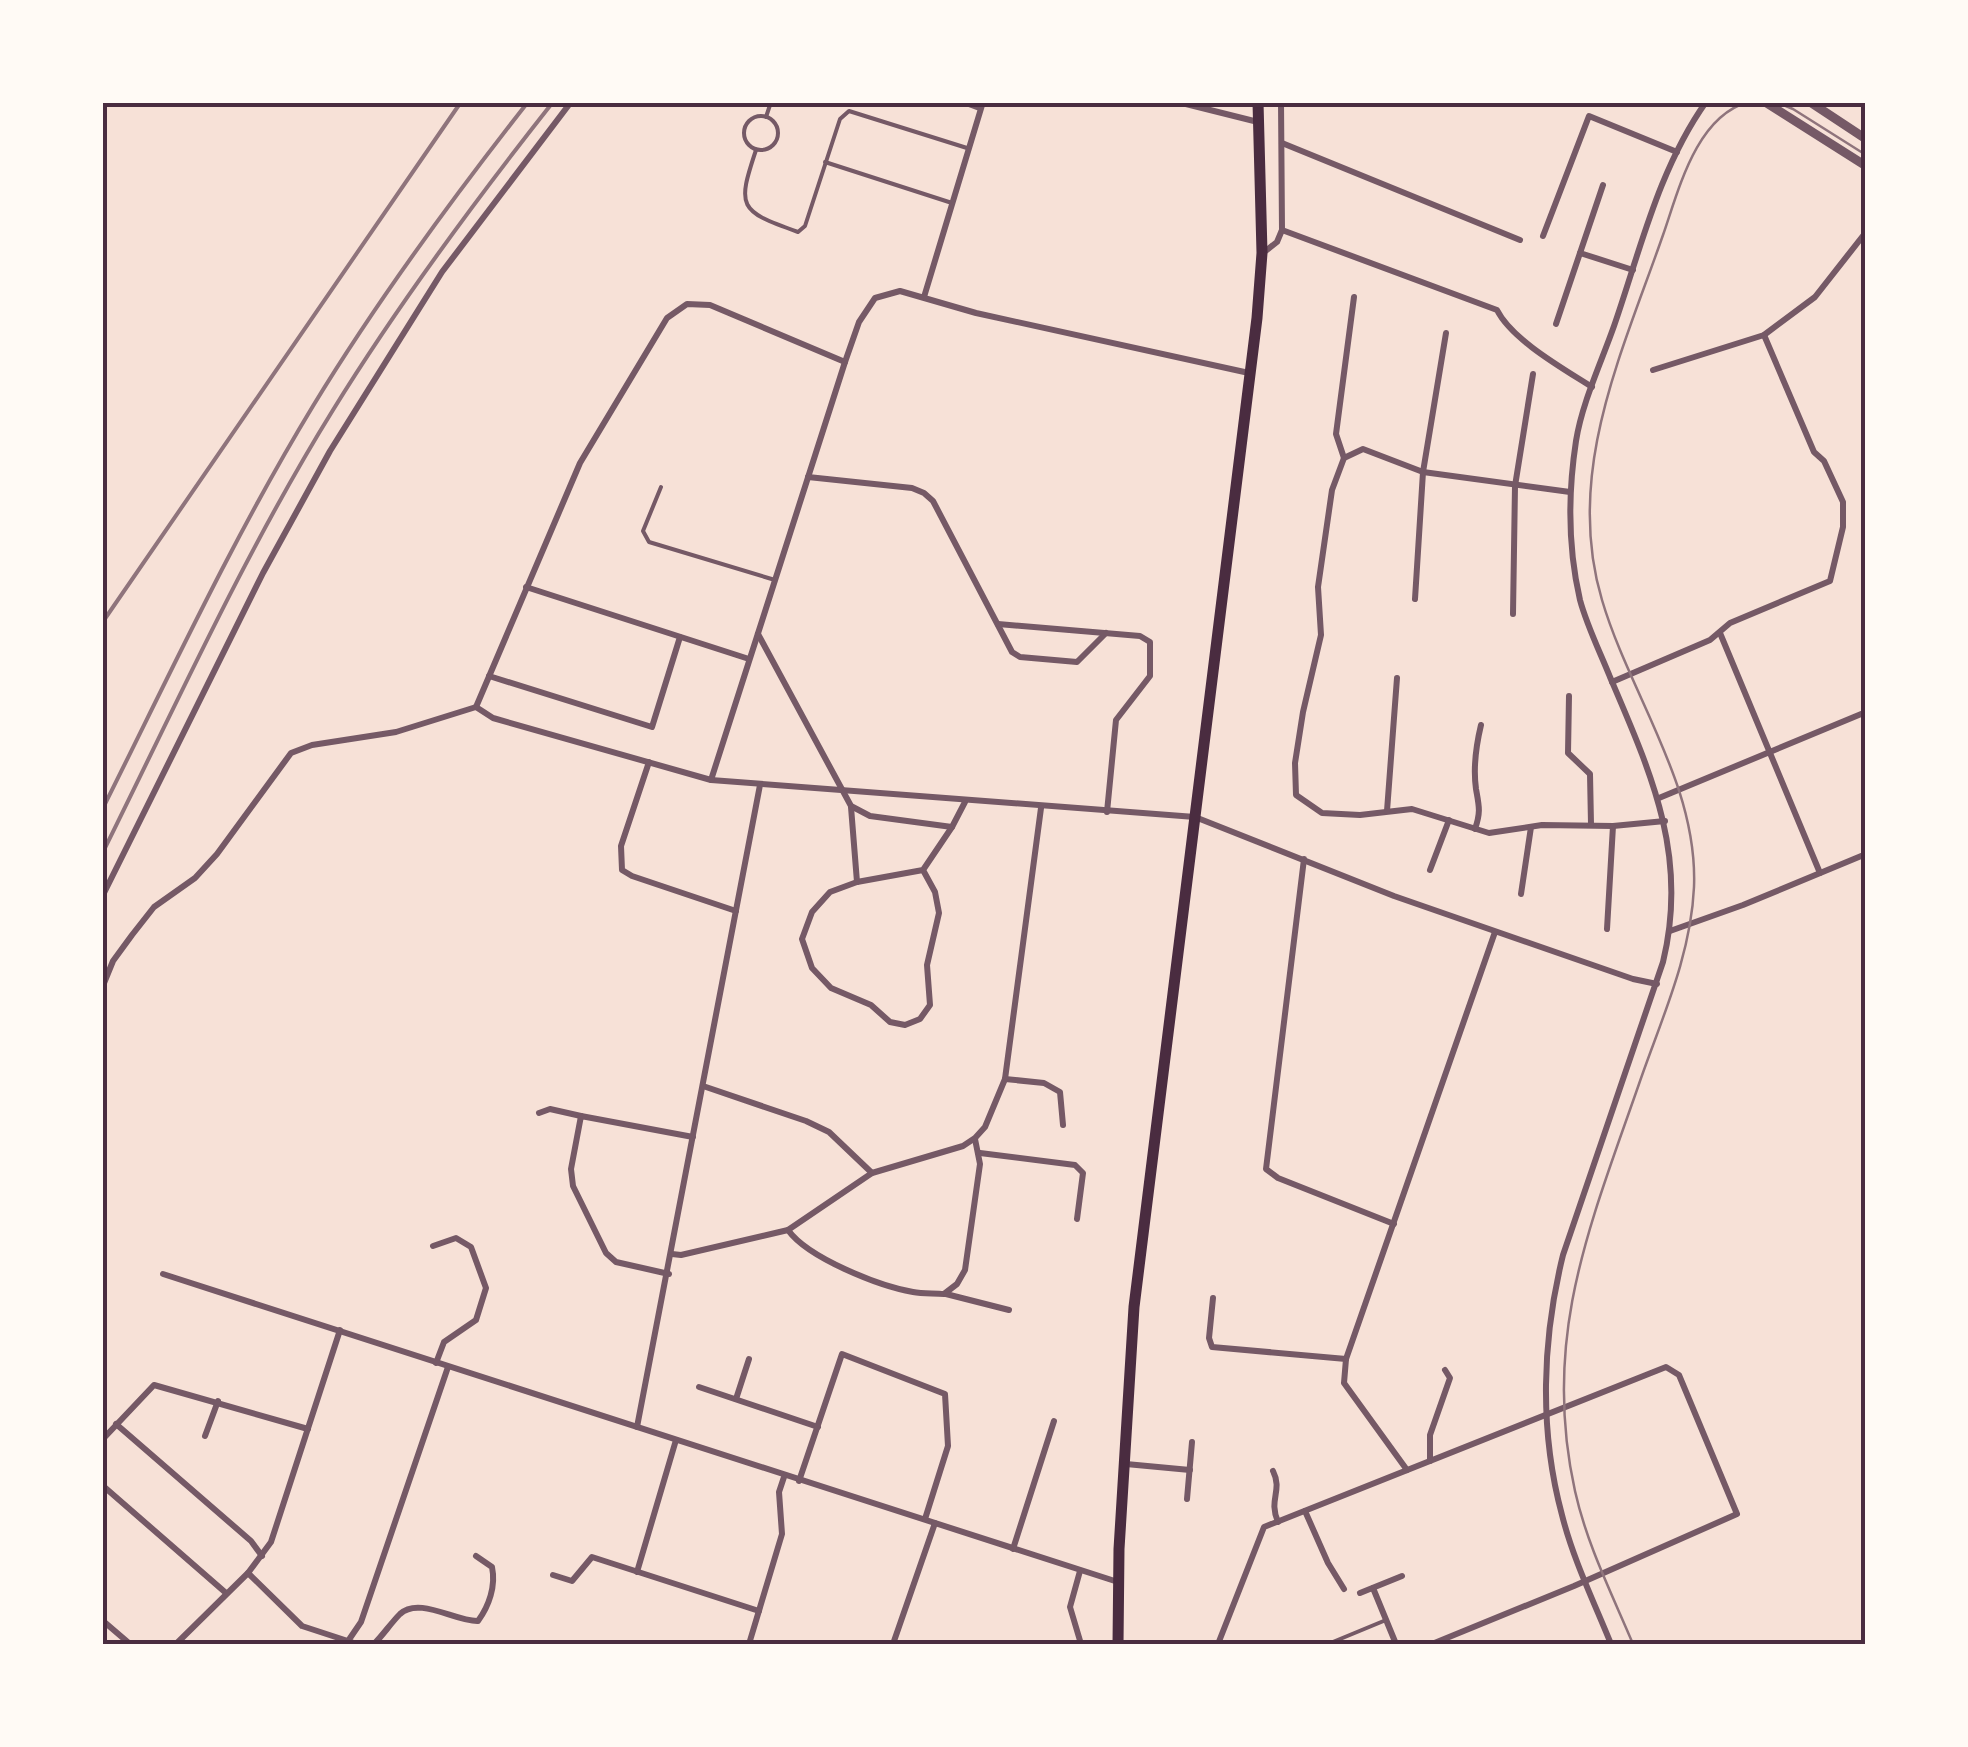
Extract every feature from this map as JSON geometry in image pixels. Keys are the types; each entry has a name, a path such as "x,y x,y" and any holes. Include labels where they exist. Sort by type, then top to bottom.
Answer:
{"main road":[{"path":"1118,1644 1118,1582 1136,1288 1262,253 1258,102"}],"street":[{"path":"102,897 262,573 330,451 442,272 571,102"},
{"path":"1178,102 1259,122"},
{"path":"1262,253 1277,242 1282,230 1282,102"},
{"path":"1611,1644 1562,1516 1547,1414 1546,1356 1559,1270 1657,984 1670,931 1672,855 1659,798 1581,602 1574,570 1570,492 1577,437 1633,270 1677,152 1706,102"},
{"path":"1765,102 1866,166"},
{"path":"1810,102 1866,139"},
{"path":"924,297 982,106"},
{"path":"1542,236 1589,116 1677,152"},
{"path":"1282,143 1520,240"},
{"path":"1556,324 1603,184"},
{"path":"1282,230 1497,310 1504,323 1592,388"},
{"path":"1653,370 1764,335 1815,297 1866,232"},
{"path":"1580,253 1633,270"},
{"path":"711,780 845,362 859,322 875,298 900,291 976,313 1249,372"},
{"path":"1354,297 1336,434 1344,458 1332,490 1318,587 1321,635 1303,712 1296,796 1322,814 1412,809 1489,833 1532,827 1665,821"},
{"path":"102,988 113,961 154,907 195,878 217,854 292,753 312,744 396,732 476,707 580,462 667,318 687,304 710,305 845,362"},
{"path":"1415,599 1423,472 1446,332"},
{"path":"1612,682 1720,633 1730,624 1830,581 1844,517 1843,502 1824,461 1814,452 1764,335"},
{"path":"1513,614 1514,486 1533,374"},
{"path":"1344,458 1363,450 1423,472 1570,492"},
{"path":"808,477 912,488 924,493 932,501 1012,652 1020,657 1077,662 1106,633"},
{"path":"526,587 749,659"},
{"path":"997,624 1140,636 1150,642 1150,676 1116,720 1107,812"},
{"path":"758,633 846,792 851,806 857,882"},
{"path":"1720,633 1820,873"},
{"path":"489,676 652,726 680,637"},
{"path":"1387,812 1397,678"},
{"path":"1568,696 1568,754 1590,774 1591,824"},
{"path":"476,707 493,718 711,780 1194,818 1394,896 1657,984"},
{"path":"1659,798 1866,712"},
{"path":"1475,829 1482,810 1475,786 1475,752 1482,725"},
{"path":"648,762 621,846 622,870 736,911"},
{"path":"637,1427 760,785"},
{"path":"924,870 935,892 939,913 927,965 930,1005 920,1019 905,1026 890,1022 871,1005 831,988 812,968 802,939 812,912 830,892 857,882 924,870 965,802"},
{"path":"851,806 870,816 952,826"},
{"path":"672,1254 788,1230 872,1172 962,1146 975,1138 991,1116 1005,1079 1040,808"},
{"path":"1430,870 1449,820"},
{"path":"1607,929 1613,826"},
{"path":"1522,894 1532,827"},
{"path":"1670,931 1863,855"},
{"path":"1304,859 1266,1168 1278,1178 1394,1224"},
{"path":"1407,1470 1344,1383 1346,1359 1495,932"},
{"path":"1005,1079 1044,1083 1060,1092 1063,1125"},
{"path":"703,1086 829,1132 872,1172"},
{"path":"539,1112 550,1109 694,1137"},
{"path":"582,1116 571,1168 573,1186 606,1253 616,1262 668,1274"},
{"path":"944,1294 965,1270 980,1153 975,1138"},
{"path":"980,1153 1075,1165 1083,1173 1077,1219"},
{"path":"788,1230 797,1242 864,1277 913,1292 944,1294 1008,1310"},
{"path":"433,1246 456,1238 471,1246 486,1288 476,1320 444,1342 436,1363"},
{"path":"163,1274 1118,1582"},
{"path":"1212,1298 1212,1347 1346,1359"},
{"path":"176,1644 262,1556 280,1520 340,1330"},
{"path":"799,1481 842,1354 945,1394 948,1446 924,1519"},
{"path":"736,1398 749,1359"},
{"path":"347,1644 360,1622 448,1367"},
{"path":"1218,1644 1264,1527 1666,1367 1679,1375 1736,1514 1432,1644"},
{"path":"1430,1461 1430,1436 1450,1378 1445,1370"},
{"path":"102,1440 154,1386 308,1429"},
{"path":"699,1387 818,1427"},
{"path":"205,1436 218,1402"},
{"path":"1013,1548 1054,1422"},
{"path":"116,1424 251,1541 262,1556"},
{"path":"637,1572 676,1440"},
{"path":"1187,1499 1192,1442"},
{"path":"1124,1464 1190,1470"},
{"path":"1273,1471 1278,1481 1272,1508 1278,1522"},
{"path":"749,1644 782,1534 779,1492 784,1476"},
{"path":"102,1486 226,1593"},
{"path":"1305,1511 1344,1589"},
{"path":"893,1644 935,1523"},
{"path":"374,1644 401,1612 412,1608 467,1622 478,1620 486,1610 495,1580 492,1568 476,1556"},
{"path":"553,1575 572,1581 592,1557 759,1610"},
{"path":"1080,1571 1070,1607 1081,1644"},
{"path":"248,1573 302,1626 347,1644 358,1644"},
{"path":"1360,1593 1402,1576"},
{"path":"1373,1588 1396,1644"},
{"path":"102,1620 130,1644"}],"lane":[{"path":"766,117 770,102"},
{"path":"961,102 982,106"},
{"path":"756,150 742,193 747,206 769,222 798,232 805,226 840,118 849,111 969,148"},
{"path":"766,117 777,128 777,138 771,147 756,150 746,142 744,131 749,120 766,117"},
{"path":"825,162 952,203"},
{"path":"662,487 644,531 649,542 775,580"},
{"path":"1328,1644 1386,1620"}],"tram line":[{"path":"1633,1644 1593,1550 1575,1491 1566,1435 1567,1332 1588,1234 1681,963 1694,887 1692,849 1674,776 1602,600 1592,553 1590,506 1603,414 1683,177 1702,139 1715,123 1748,102"},
{"path":"1776,102 1866,155"}],"railway":[{"path":"102,623 461,102"},
{"path":"102,810 229,555 313,406 416,251 528,102"},
{"path":"102,854 241,574 333,410 438,253 553,102"}]}
